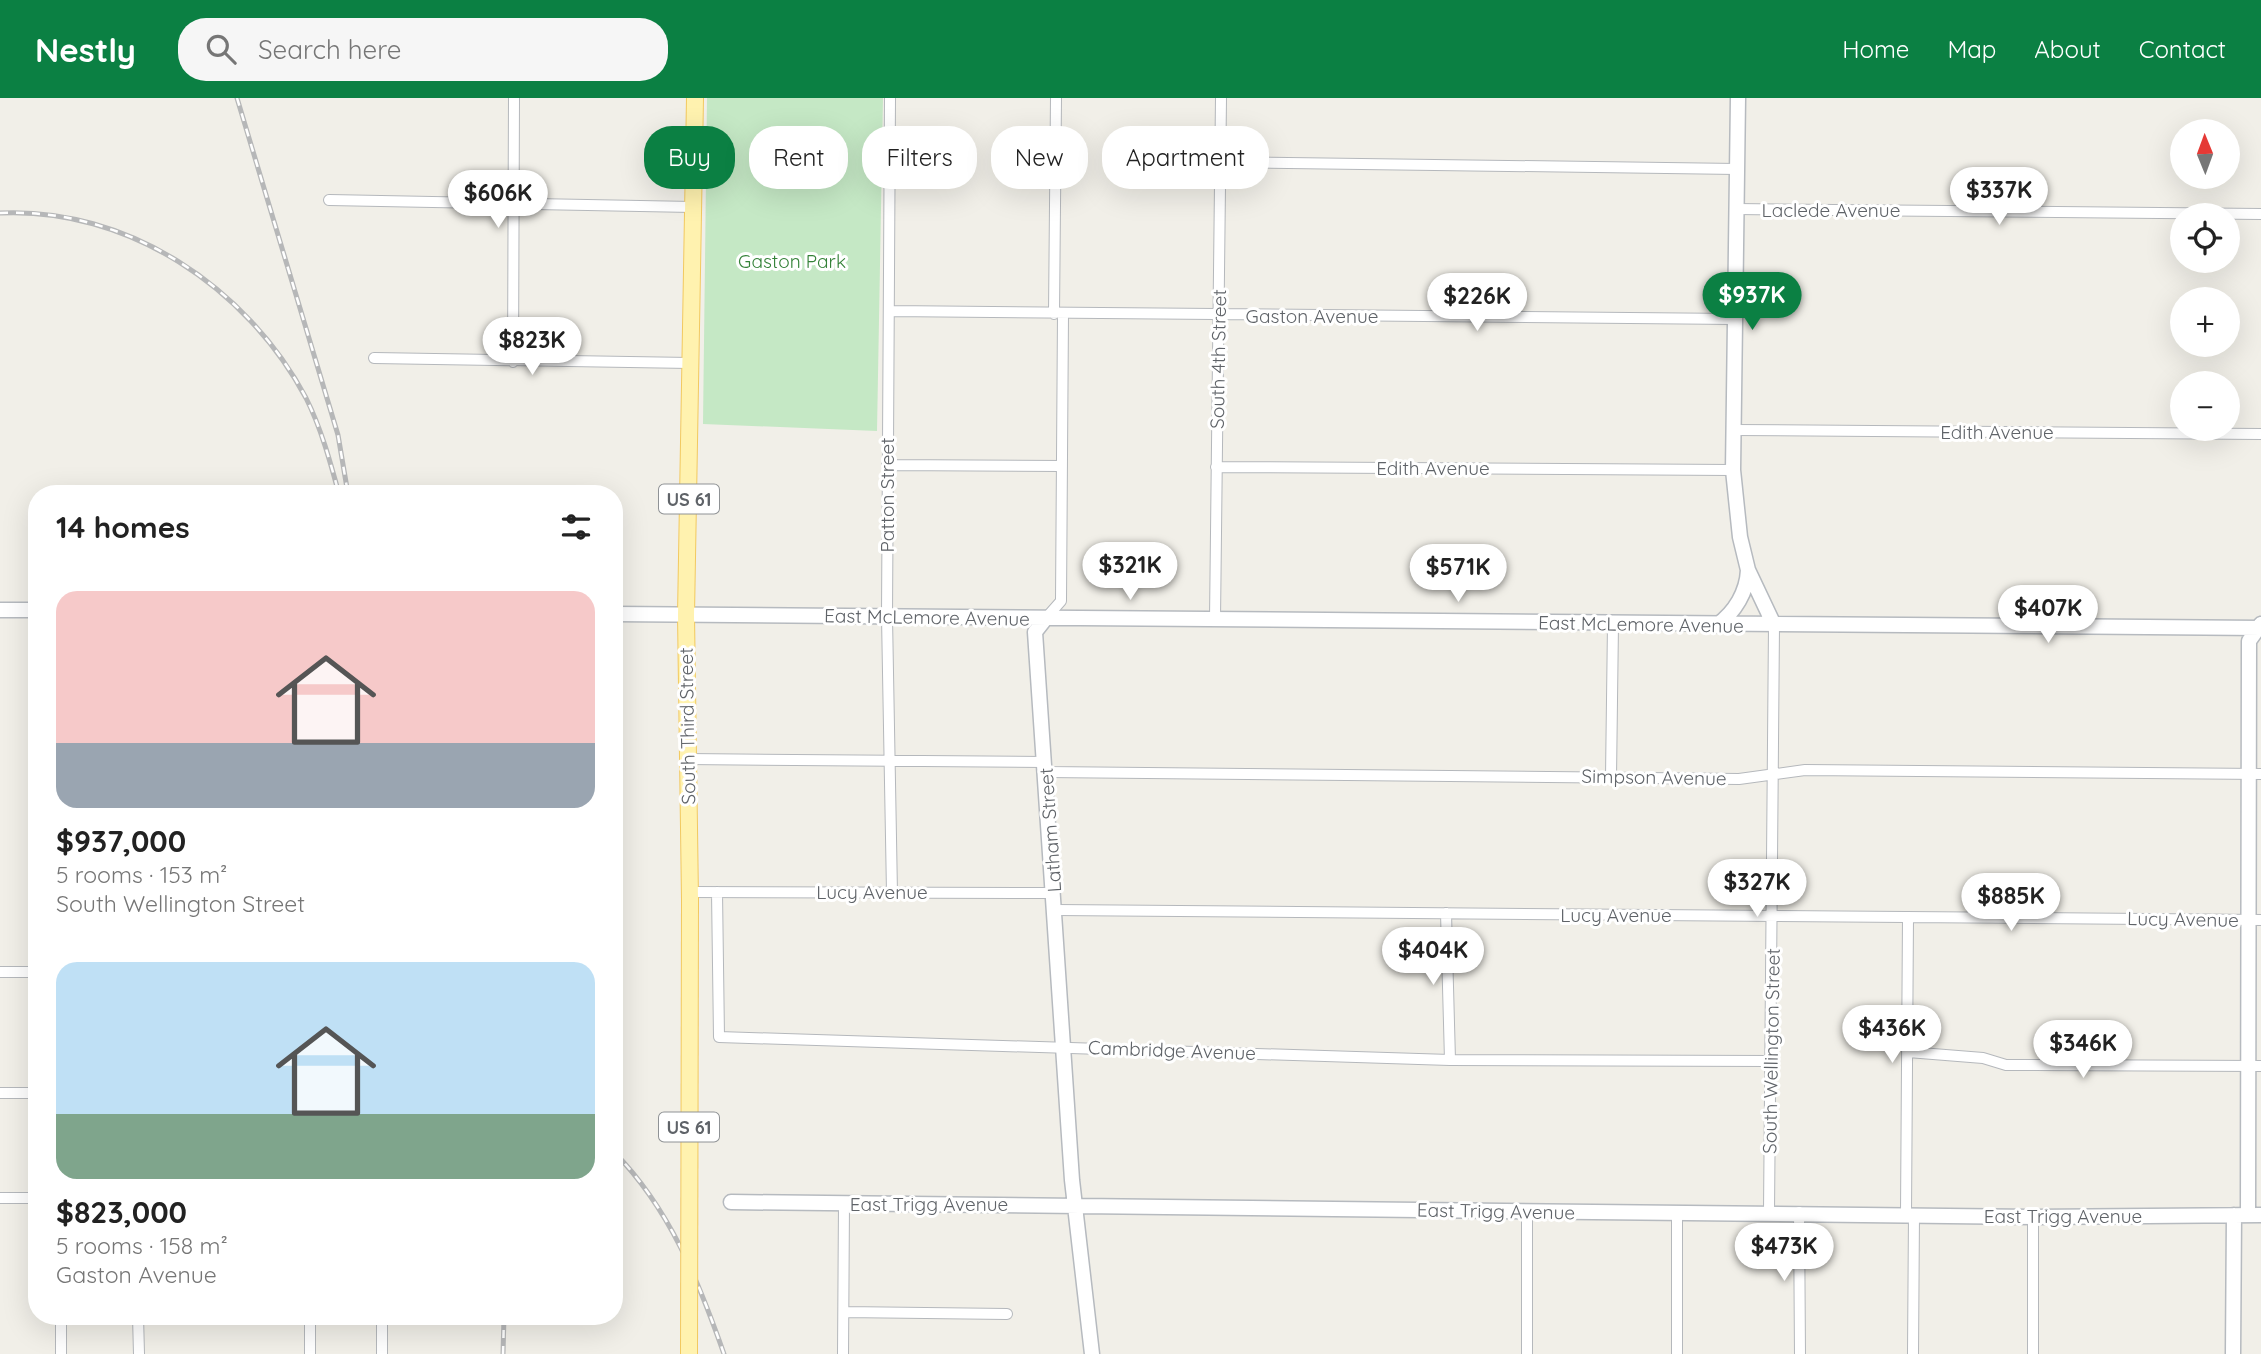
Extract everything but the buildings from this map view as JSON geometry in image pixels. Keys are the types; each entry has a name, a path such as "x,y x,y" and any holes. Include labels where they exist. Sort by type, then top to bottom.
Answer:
{"main road":[{"name":"South Third Street","path":"689,1354 690,895 686,615 695,98"}],"street":[{"path":"513,362 514,98"},
{"name":"Patton Street","path":"890,98 887,617 892,893"},
{"name":"Latham Street","path":"1056,98 1062,466 1060,601 1035,632 1075,1206 1092,1354"},
{"name":"South 4th Street","path":"1222,98 1222,126"},
{"name":"South Wellington Street","path":"1738,98 1733,470 1740,537 1748,570 1774,625 1769,1212"},
{"path":"1269,163 1737,169"},
{"name":"South 4th Street","path":"1214,620 1221,189"},
{"path":"329,201 693,206"},
{"name":"Laclede Avenue","path":"1736,209 2261,214"},
{"name":"Gaston Avenue","path":"890,311 1735,319"},
{"path":"374,358 690,363"},
{"name":"Edith Avenue","path":"1734,430 2261,434"},
{"path":"887,465 1062,466"},
{"name":"Edith Avenue","path":"1216,467 1733,470"},
{"path":"1717,625 1730,616 1739,601 1747,581 1748,570"},
{"path":"0,610 28,610"},
{"path":"623,614 686,615"},
{"name":"East McLemore Avenue","path":"686,615 1717,625 2260,627"},
{"path":"1611,777 1613,624"},
{"path":"2233,1354 2248,1215 2256,1066 2255,775 2249,640 2260,627"},
{"name":"Simpson Avenue","path":"687,760 890,761 1046,767 1739,779 1817,770 2255,775"},
{"name":"Lucy Avenue","path":"690,895 717,892 1054,893"},
{"name":"Cambridge Avenue","path":"717,892 719,1037 1450,1059 1770,1061"},
{"name":"Lucy Avenue","path":"1055,910 2255,920"},
{"path":"1446,913 1450,1059"},
{"path":"1908,917 1913,1354"},
{"path":"0,972 28,972"},
{"path":"1908,1052 1983,1058 2006,1065 2256,1066"},
{"path":"0,1093 28,1093"},
{"path":"0,1198 28,1198"},
{"name":"East Trigg Avenue","path":"731,1202 1527,1212 1799,1212 2033,1217 2248,1215"},
{"path":"843,1354 844,1204"},
{"path":"1527,1212 1527,1354"},
{"path":"1677,1212 1677,1354"},
{"path":"1799,1212 1800,1354"},
{"path":"2033,1217 2033,1354"},
{"path":"844,1312 1007,1314"},
{"path":"61,1325 61,1354"},
{"path":"138,1325 139,1354"},
{"path":"310,1325 310,1354"},
{"path":"382,1325 382,1354"}],"green space":[{"name":"Gaston Park","path":"707,98 883,98 882,126 862,126 862,189 881,189 877,431 703,424 706,189 735,189 735,126 707,126"}],"railway":[{"path":"237,98 338,435 346,485"},
{"path":"0,213 47,215 93,224 137,240 178,262 217,289 251,321 281,358 306,398 321,433 337,485"},
{"path":"623,1162 667,1221 693,1273 724,1354"},
{"path":"503,1354 504,1325"}]}
